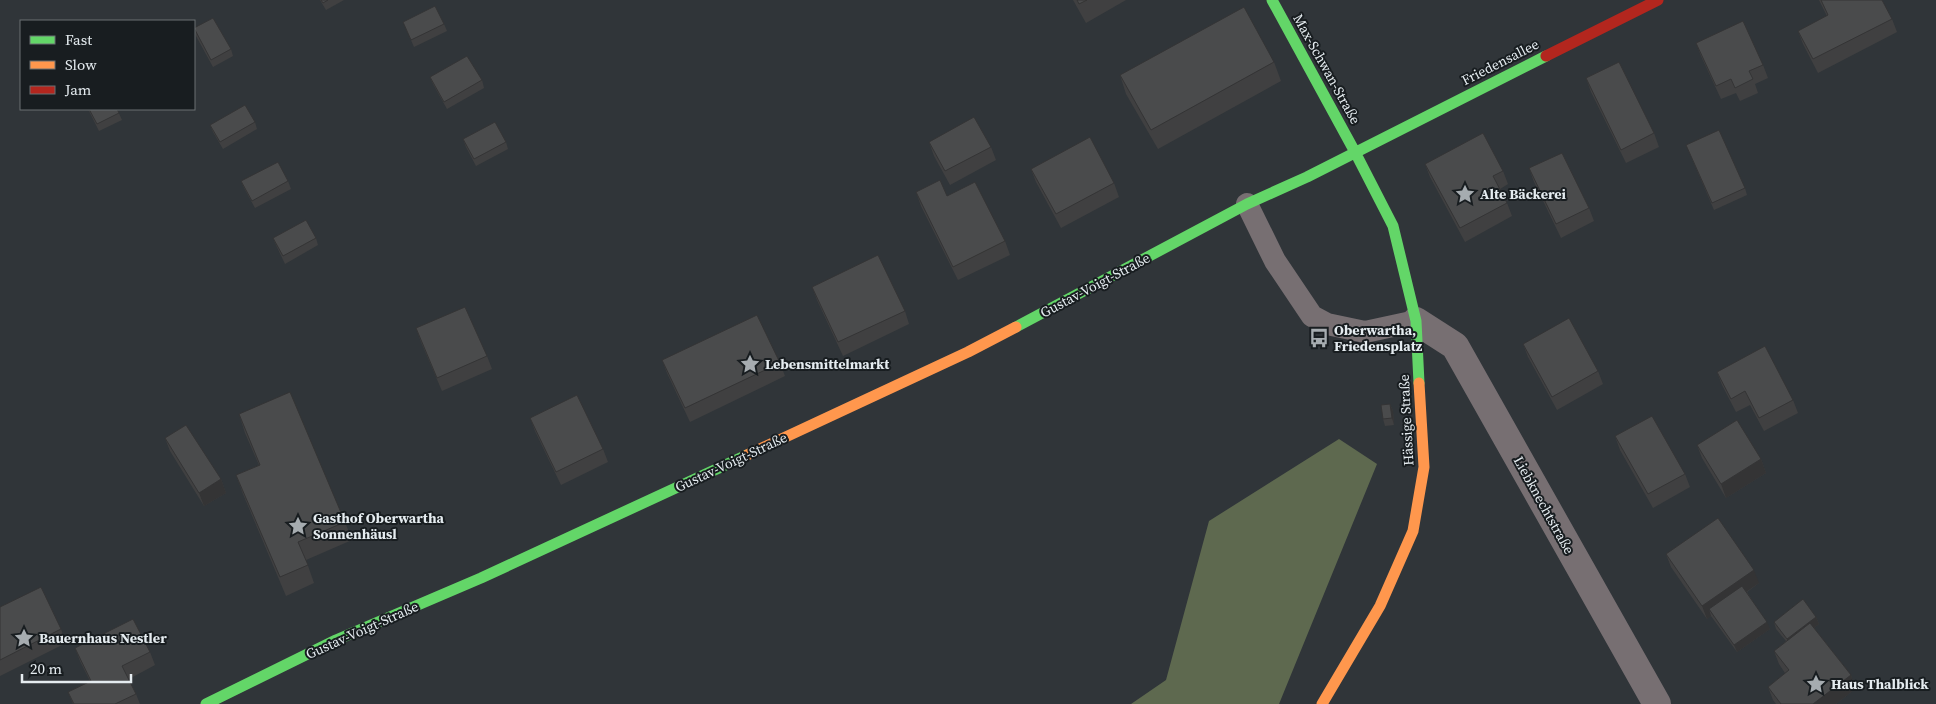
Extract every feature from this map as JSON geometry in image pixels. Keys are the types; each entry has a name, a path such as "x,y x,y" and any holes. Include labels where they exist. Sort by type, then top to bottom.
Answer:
{"street":[{"name":"Max-Schwan-Straße","path":"1272,0 1355,152"},
{"name":"Friedensallee","path":"1355,152 1658,0"},
{"name":"Gustav-Voigt-Straße","path":"206,704 336,640 481,578 968,352 1247,204 1355,152"},
{"name":"Hässige Straße","path":"1322,704 1380,606 1413,531 1424,468 1416,321 1393,226 1355,152"},
{"name":"Liebknechtstraße","path":"1416,321 1455,346 1657,704"}],"lane":[{"path":"1247,204 1275,261 1312,316 1327,324 1365,332 1416,321"}],"green space":[{"path":"1339,439 1377,464 1279,704 1131,704 1166,680 1209,521"}],"building":[{"path":"1077,0 1087,0 1079,4"},
{"path":"1821,0 1882,0 1892,19 1813,59 1798,31 1828,15"},
{"path":"435,6 444,24 411,40 403,22"},
{"path":"1244,7 1274,62 1151,130 1120,75"},
{"path":"213,18 231,49 211,60 195,27"},
{"path":"1743,21 1763,65 1749,71 1753,79 1735,88 1731,79 1716,86 1696,43"},
{"path":"467,56 482,80 444,102 430,77"},
{"path":"1619,62 1654,133 1621,150 1586,78"},
{"path":"245,105 255,122 220,142 210,125"},
{"path":"90,110 118,110 119,113 97,124"},
{"path":"974,117 991,147 945,171 929,142"},
{"path":"495,122 506,142 474,159 463,139"},
{"path":"1719,130 1745,188 1712,203 1686,145"},
{"path":"1483,133 1503,171 1493,176 1507,203 1460,228 1425,164"},
{"path":"1090,137 1114,183 1056,214 1031,169"},
{"path":"1562,153 1589,208 1556,224 1529,168"},
{"path":"278,162 288,181 252,201 241,181"},
{"path":"940,180 947,196 975,182 1005,241 953,267 916,192"},
{"path":"306,220 316,238 283,256 273,238"},
{"path":"878,255 905,311 838,342 812,287"},
{"path":"465,307 487,356 437,378 416,328"},
{"path":"757,315 780,363 685,408 662,360"},
{"path":"1569,318 1598,371 1552,397 1523,344"},
{"path":"1765,346 1793,400 1759,418 1745,391 1731,399 1717,372"},
{"path":"290,392 345,522 298,542 308,565 280,577 236,475 260,465 239,414"},
{"path":"577,395 603,449 556,472 530,418"},
{"path":"1390,404 1392,418 1383,419 1381,405"},
{"path":"1652,416 1685,474 1648,494 1615,436"},
{"path":"1737,420 1761,459 1721,484 1697,445"},
{"path":"186,425 221,479 199,493 165,438"},
{"path":"1718,518 1754,570 1702,606 1666,554"},
{"path":"1742,586 1767,622 1734,645 1709,609"},
{"path":"41,587 61,629 0,660 0,607"},
{"path":"1803,599 1816,617 1787,639 1774,622"},
{"path":"133,619 150,652 122,666 136,694 115,704 74,704 68,692 91,681 75,648"},
{"path":"1810,623 1851,675 1813,704 1781,704 1768,687 1789,670 1774,651"}],"traffic: fast":[{"path":"1272,0 1393,226 1416,321 1419,383"},
{"path":"1016,327 1247,204 1307,177 1546,56"},
{"path":"206,704 336,640 481,578 747,455"}],"traffic: slow":[{"path":"747,455 968,352 1016,327"},
{"path":"1322,704 1380,606 1413,531 1424,467 1419,383"}],"traffic: jam":[{"path":"1546,56 1658,0"}],"place":[{"name":"Alte Bäckerei","path":"1465,194"},
{"name":"Oberwartha, Friedensplatz","path":"1319,338"},
{"name":"Lebensmittelmarkt","path":"750,364"},
{"name":"Gasthof Oberwartha Sonnenhäusl","path":"298,526"},
{"name":"Bauernhaus Nestler","path":"24,638"},
{"name":"Haus Thalblick","path":"1816,684"}]}
